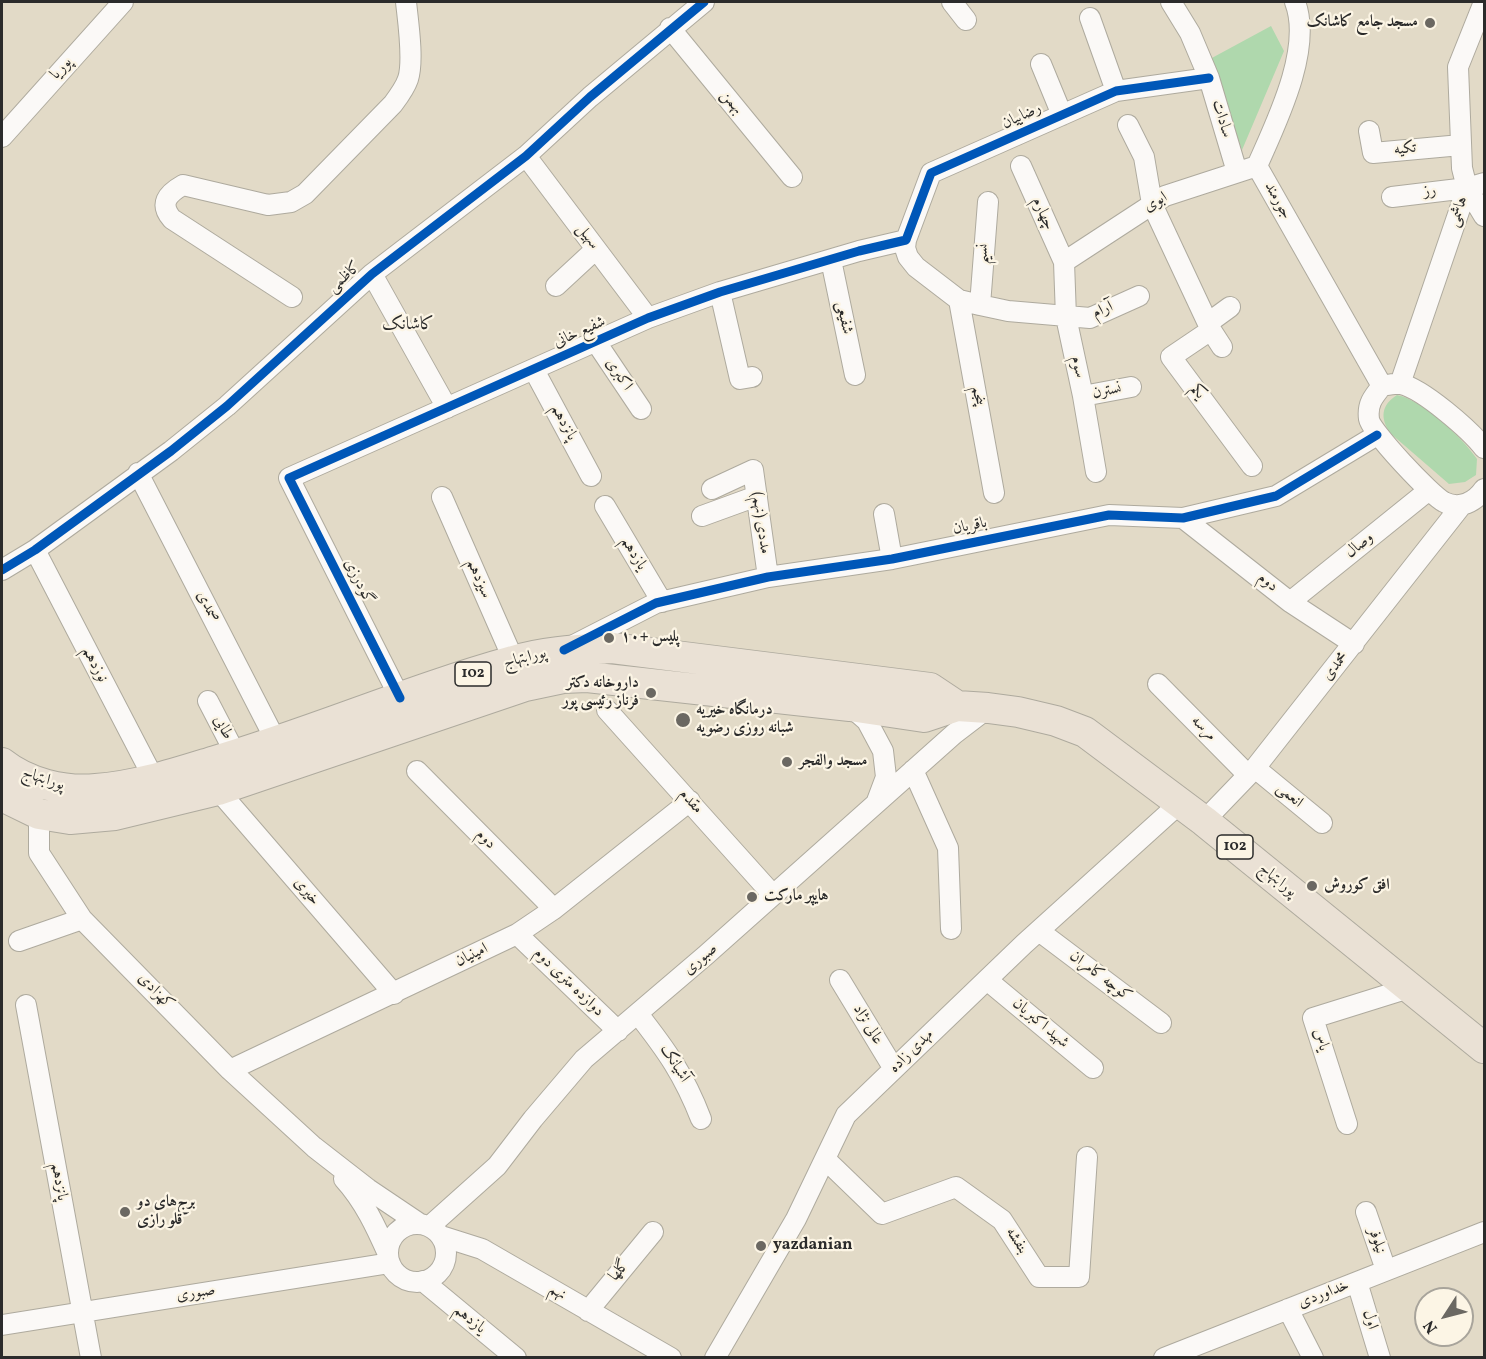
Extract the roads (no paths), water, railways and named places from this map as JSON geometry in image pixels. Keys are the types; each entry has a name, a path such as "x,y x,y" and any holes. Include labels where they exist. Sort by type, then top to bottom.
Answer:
{"main road":[{"name":"پورابتهاج","path":"2,763 29,779 62,789 96,789 154,779 236,755 514,661 564,650 612,648 930,688 957,706"},
{"name":"پورابتهاج","path":"2,796 39,814 70,819 115,815 218,790 525,686 563,678 630,680 924,717 957,706 1018,712 1056,721 1086,732 1204,821 1485,1048"}],"street":[{"name":"پوریا","path":"2,137 123,2"},
{"path":"292,297 172,219 164,206 174,190 183,185 268,205 291,202 305,194 393,104 403,90 409,77 410,63 406,2"},
{"name":"کاظمی","path":"2,570 34,550 171,451 227,406 372,274 526,156 670,28 704,2"},
{"path":"952,2 966,20"},
{"name":"سادات","path":"1171,2 1190,33 1209,78 1237,172"},
{"name":"جورمند","path":"1295,2 1300,40 1287,99 1257,166 1391,385"},
{"name":"هاشمی","path":"1377,435 1369,422 1369,403 1391,385 1476,185 1462,168 1458,67 1485,3"},
{"path":"1090,18 1116,91"},
{"name":"بهمن","path":"670,28 792,177"},
{"path":"1041,64 1062,115"},
{"name":"رضاییان","path":"900,242 931,173 1116,91 1209,78"},
{"path":"1128,125 1144,157 1152,204 1209,327 1222,347"},
{"name":"تکیه","path":"1369,130 1373,153 1461,145"},
{"name":"سهیل","path":"526,156 648,318"},
{"name":"چهارم","path":"1021,166 1064,262"},
{"name":"ابوی","path":"1064,262 1165,196 1257,166"},
{"path":"1476,185 1485,216"},
{"name":"رز","path":"1392,197 1476,185"},
{"name":"نسیم","path":"980,305 988,202"},
{"path":"900,242 916,267 959,300 1008,311 1066,317"},
{"name":"شفیع خانی","path":"289,478 648,318 720,292 859,251 900,242"},
{"path":"556,286 596,249"},
{"name":"شفیعی","path":"831,260 855,375"},
{"name":"سوم","path":"1064,262 1066,317 1096,472"},
{"path":"372,274 447,408"},
{"path":"720,292 746,378"},
{"name":"آرام","path":"1066,317 1090,318 1139,296"},
{"name":"پنجم","path":"959,300 994,494"},
{"path":"1209,327 1230,307"},
{"name":"یکم","path":"1209,327 1171,357 1252,466"},
{"name":"اکبری","path":"596,342 641,409"},
{"name":"پانزدهم","path":"534,370 591,476"},
{"path":"1391,385 1418,392 1468,430 1484,447"},
{"name":"نسترن","path":"1083,396 1131,387"},
{"path":"1377,435 1429,490 1445,503 1461,506"},
{"name":"باقریان","path":"564,650 662,602 768,577 892,559 1109,515 1183,518 1276,496 1377,435"},
{"name":"مددی (نهم)","path":"712,489 753,470 768,577"},
{"name":"صمدی","path":"138,473 276,741"},
{"name":"گودرزی","path":"289,478 400,698"},
{"name":"محمدی","path":"1204,821 1252,772 1461,506 1477,500 1485,489"},
{"name":"وصال","path":"1290,602 1429,490"},
{"name":"سیزدهم","path":"442,496 514,661"},
{"path":"702,516 756,496"},
{"name":"یازدهم","path":"605,506 662,602"},
{"path":"884,514 892,559"},
{"name":"دوم","path":"1183,518 1290,602 1354,644"},
{"name":"نوزدهم","path":"34,550 154,779"},
{"name":"مرسه","path":"1158,684 1252,772"},
{"name":"طایی","path":"208,701 236,755"},
{"path":"850,706 867,721 883,751 886,777 876,803"},
{"name":"صبوری","path":"430,1229 497,1166 533,1119 585,1059 773,896 954,734 988,708"},
{"name":"مقدم","path":"607,710 773,896"},
{"name":"دوم","path":"417,771 554,909"},
{"path":"913,771 948,848 951,929"},
{"name":"انعمی","path":"1252,772 1322,823"},
{"name":"خیری","path":"218,790 394,994"},
{"name":"امینیان","path":"230,1070 517,934 554,909 690,801"},
{"name":"مهدی زاده","path":"715,1358 796,1220 846,1115 1039,931 1180,802"},
{"name":"کهزادی","path":"39,814 39,853 82,919 230,1070 314,1147 354,1190 375,1225 389,1259"},
{"path":"19,941 82,919"},
{"name":"کوچه کامران","path":"1039,931 1161,1023"},
{"name":"دوازده متری دوم","path":"517,934 618,1031"},
{"name":"عالی نژاد","path":"840,980 894,1069"},
{"name":"شهید اکبریان","path":"987,980 1093,1068"},
{"name":"یاس","path":"1347,1124 1313,1018 1409,988"},
{"name":"پانزدهم","path":"26,1005 91,1358"},
{"name":"آشیانک","path":"638,1014 668,1053 689,1088 701,1119"},
{"name":"کهزادی","path":"314,1147 368,1189 430,1229"},
{"name":"بنفشه","path":"825,1159 882,1214 956,1188 1002,1220 1039,1277 1078,1277 1087,1157"},
{"name":"نیلوفر","path":"1366,1212 1386,1270"},
{"path":"410,1224 430,1229 445,1244 444,1263 440,1271 423,1281 413,1282 396,1272 389,1259 389,1244 401,1228 410,1224"},
{"name":"نهم","path":"430,1229 482,1249 671,1358"},
{"name":"گلها","path":"588,1311 652,1232"},
{"name":"خداوردی","path":"1164,1358 1485,1232"},
{"name":"صبوری","path":"2,1325 389,1259"},
{"name":"یازدهم","path":"423,1281 516,1358"},
{"name":"اول","path":"1358,1282 1380,1358"},
{"path":"1288,1309 1313,1358"}],"place":[{"name":"مسجد جامع کاشانک","path":"1430,23"},
{"name":"پلیس +۱۰","path":"609,638"},
{"name":"داروخانه دکتر فرناز رئیسی پور","path":"651,693"},
{"name":"درمانگاه خیریه شبانه روزی رضویه","path":"683,720"},
{"name":"مسجد والفجر","path":"787,762"},
{"name":"افق کوروش","path":"1312,886"},
{"name":"هایپر مارکت","path":"752,897"},
{"name":"برج‌های دو قلو رازی","path":"125,1212"},
{"name":"yazdanian","path":"761,1246"}],"district":[{"name":"کاشانک","path":"408,326"}]}
